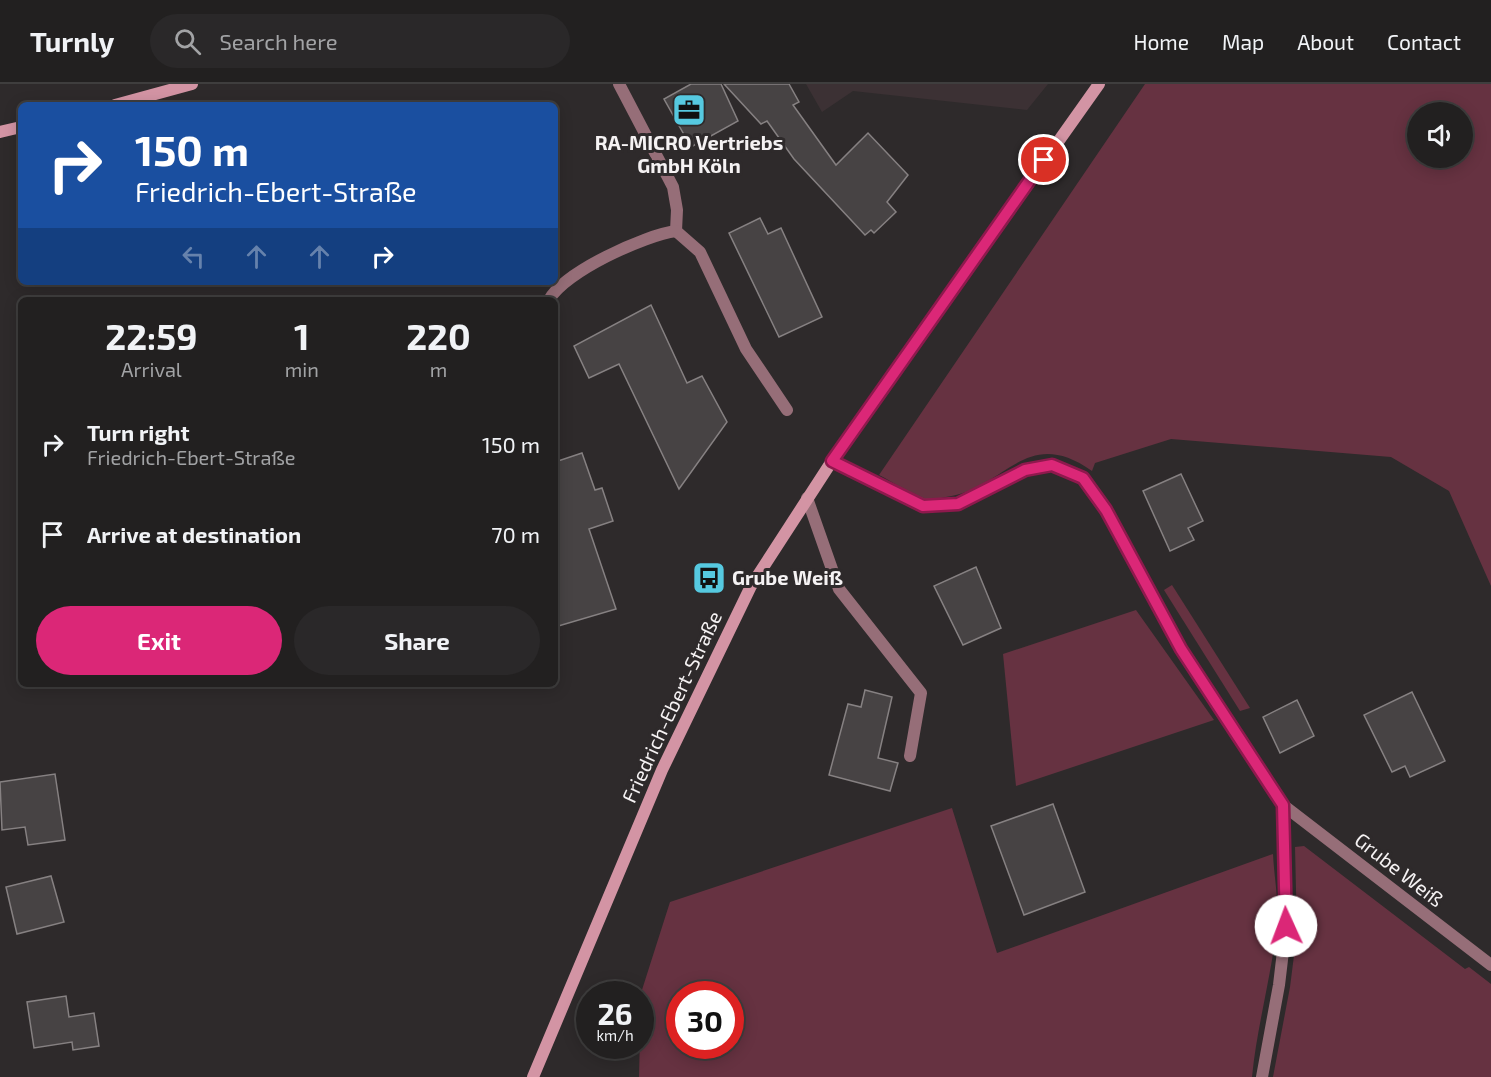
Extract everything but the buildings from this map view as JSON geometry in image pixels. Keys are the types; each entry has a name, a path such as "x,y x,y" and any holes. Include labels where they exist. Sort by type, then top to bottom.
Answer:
{"main road":[{"path":"126,102 192,84"},
{"name":"Friedrich-Ebert-Straße","path":"533,1077 653,792 751,586 832,461 1099,84"},
{"path":"0,132 18,128"}],"street":[{"path":"619,84 673,187 677,210 676,231"},
{"path":"552,297 566,280 584,268 649,238 676,231 689,239 700,252 746,349 787,410"},
{"name":"Grube Weiß","path":"832,461 923,506 958,504 1025,470 1052,465 1083,478 1106,510 1181,649 1283,805 1491,965"},
{"path":"807,498 838,589 921,693 910,756"},
{"path":"1262,1077 1280,985 1286,926 1283,805"}],"shaded area":[{"path":"806,84 1048,84 1027,110 853,91 822,112"},
{"path":"1145,84 1491,84 1491,586 1449,491 1391,457 1171,439 1095,463 1092,471 1069,458 1049,454 1032,456 967,492 929,500 879,475"},
{"path":"1172,585 1250,708 1240,711 1164,590"},
{"path":"1136,610 1214,720 1016,786 1003,654"},
{"path":"952,808 997,953 1273,854 1277,923 1252,1077 639,1077 639,1059 654,1059 654,981 645,981 670,902"},
{"path":"1304,846 1465,969 1469,967 1491,984 1491,1077 1273,1077 1290,987 1297,932 1295,847"}],"place":[{"name":"RA-MICRO Vertriebs GmbH Köln","path":"689,110"},
{"name":"Grube Weiß","path":"709,578"}],"route":[{"path":"1044,160 832,461 870,482 923,506 958,504 1025,470 1052,465 1083,478 1106,510 1181,649 1283,805 1286,926"}]}
